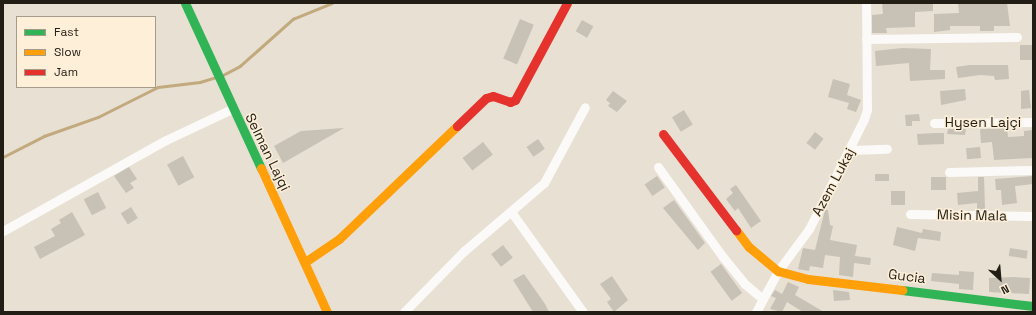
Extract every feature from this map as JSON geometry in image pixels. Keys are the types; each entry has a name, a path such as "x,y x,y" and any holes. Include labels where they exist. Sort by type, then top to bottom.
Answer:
{"street":[{"name":"Selman Lajqi","path":"185,3 232,109 305,262 327,312"},
{"path":"305,262 339,239 486,98 492,96 510,102 515,100 567,3"},
{"name":"Azem Lukaj","path":"756,312 778,271 809,229 831,181 850,150 867,110 866,3"},
{"path":"866,39 1017,36"},
{"path":"404,312 464,251 534,195 548,178 585,107"},
{"path":"3,231 166,140 232,109"},
{"name":"Hysen Lajçi","path":"934,123 1033,122"},
{"path":"663,134 749,248 778,271"},
{"path":"850,150 887,149"},
{"path":"658,167 723,257 745,284 763,299"},
{"path":"949,172 1033,170"},
{"path":"512,213 582,312"},
{"name":"Misin Mala","path":"910,214 1033,216"},
{"name":"Gucia","path":"778,271 808,279 1033,306"}],"building":[{"path":"882,3 933,3 933,11 915,12 915,27 886,28 887,33 872,33 872,15 883,14"},
{"path":"958,3 1007,3 1010,26 994,26 994,31 980,31 980,26 950,26 950,30 934,32 934,14 959,13"},
{"path":"520,19 534,25 517,64 503,59"},
{"path":"582,20 593,26 587,38 576,31"},
{"path":"1020,45 1033,45 1033,60 1020,60"},
{"path":"902,48 931,49 930,70 945,70 945,79 910,81 909,63 876,66 875,51"},
{"path":"970,65 1008,65 1009,79 995,80 994,76 980,75 958,78 956,67"},
{"path":"833,79 850,84 847,95 861,100 856,112 847,109 849,103 828,97"},
{"path":"965,89 966,100 941,105 940,91"},
{"path":"1029,90 1031,108 1021,109 1021,91"},
{"path":"613,91 627,101 617,112 608,106 610,103 606,100"},
{"path":"684,110 693,125 681,132 672,117"},
{"path":"919,114 920,121 912,121 912,126 906,126 905,115"},
{"path":"344,128 283,163 274,146 301,131"},
{"path":"1007,128 1008,137 1024,136 1024,131 1033,130 1033,158 994,160 992,142 981,143 980,129"},
{"path":"948,129 966,129 965,135 947,134"},
{"path":"815,132 824,139 815,150 806,143"},
{"path":"944,133 944,144 918,145 917,134"},
{"path":"538,139 545,149 533,157 527,147"},
{"path":"483,142 493,155 472,171 463,158"},
{"path":"980,147 981,158 967,159 966,148"},
{"path":"183,156 194,177 178,186 167,164"},
{"path":"129,167 137,179 130,183 134,188 126,193 114,176"},
{"path":"875,174 889,174 889,181 875,181"},
{"path":"657,176 665,188 652,196 645,184"},
{"path":"1033,176 1033,184 1015,186 1017,203 1002,205 1001,190 996,190 995,179"},
{"path":"931,177 946,177 946,190 931,190"},
{"path":"978,177 984,177 985,209 977,209 977,203 958,205 957,193 978,191"},
{"path":"736,185 761,221 751,228 738,208 735,211 726,199 733,193 730,189"},
{"path":"891,191 905,191 905,205 891,205"},
{"path":"98,192 106,208 92,215 84,199"},
{"path":"674,200 705,243 698,250 663,208"},
{"path":"131,207 138,218 128,224 121,213"},
{"path":"825,210 828,210 830,225 833,226 830,240 857,245 855,256 871,258 870,265 854,263 853,277 839,275 840,257 825,255 823,268 810,266 809,271 798,269 803,248 815,250"},
{"path":"72,212 85,235 40,259 34,247 55,236 51,229 61,223 59,220"},
{"path":"897,227 922,233 923,229 941,232 940,241 918,238 915,251 893,245"},
{"path":"503,245 513,258 501,267 491,254"},
{"path":"1010,248 1028,251 1027,259 1009,256"},
{"path":"721,264 742,293 732,301 710,272"},
{"path":"959,271 974,272 973,290 959,289 959,284 931,281 932,273 959,275"},
{"path":"524,274 549,312 533,312 513,280"},
{"path":"612,276 628,300 614,312 607,302 611,299 600,284"},
{"path":"989,278 1030,278 1029,294 989,292"},
{"path":"788,282 799,287 795,295 824,312 803,312 787,302 782,312 770,309 776,298 771,296 775,290 782,294"},
{"path":"833,290 849,292 850,300 834,301"}],"waterway":[{"path":"223,75 240,66 293,19 332,3"},
{"path":"3,157 44,136 98,117 158,87 200,82 216,77"}],"traffic: fast":[{"path":"185,3 261,168"},
{"path":"902,290 1033,306"}],"traffic: slow":[{"path":"305,262 339,239 457,126"},
{"path":"261,168 327,312"},
{"path":"736,230 749,247 778,271 808,279 902,290"}],"traffic: jam":[{"path":"457,126 486,98 493,96 510,102 515,100 567,3"},
{"path":"663,134 736,230"}]}
